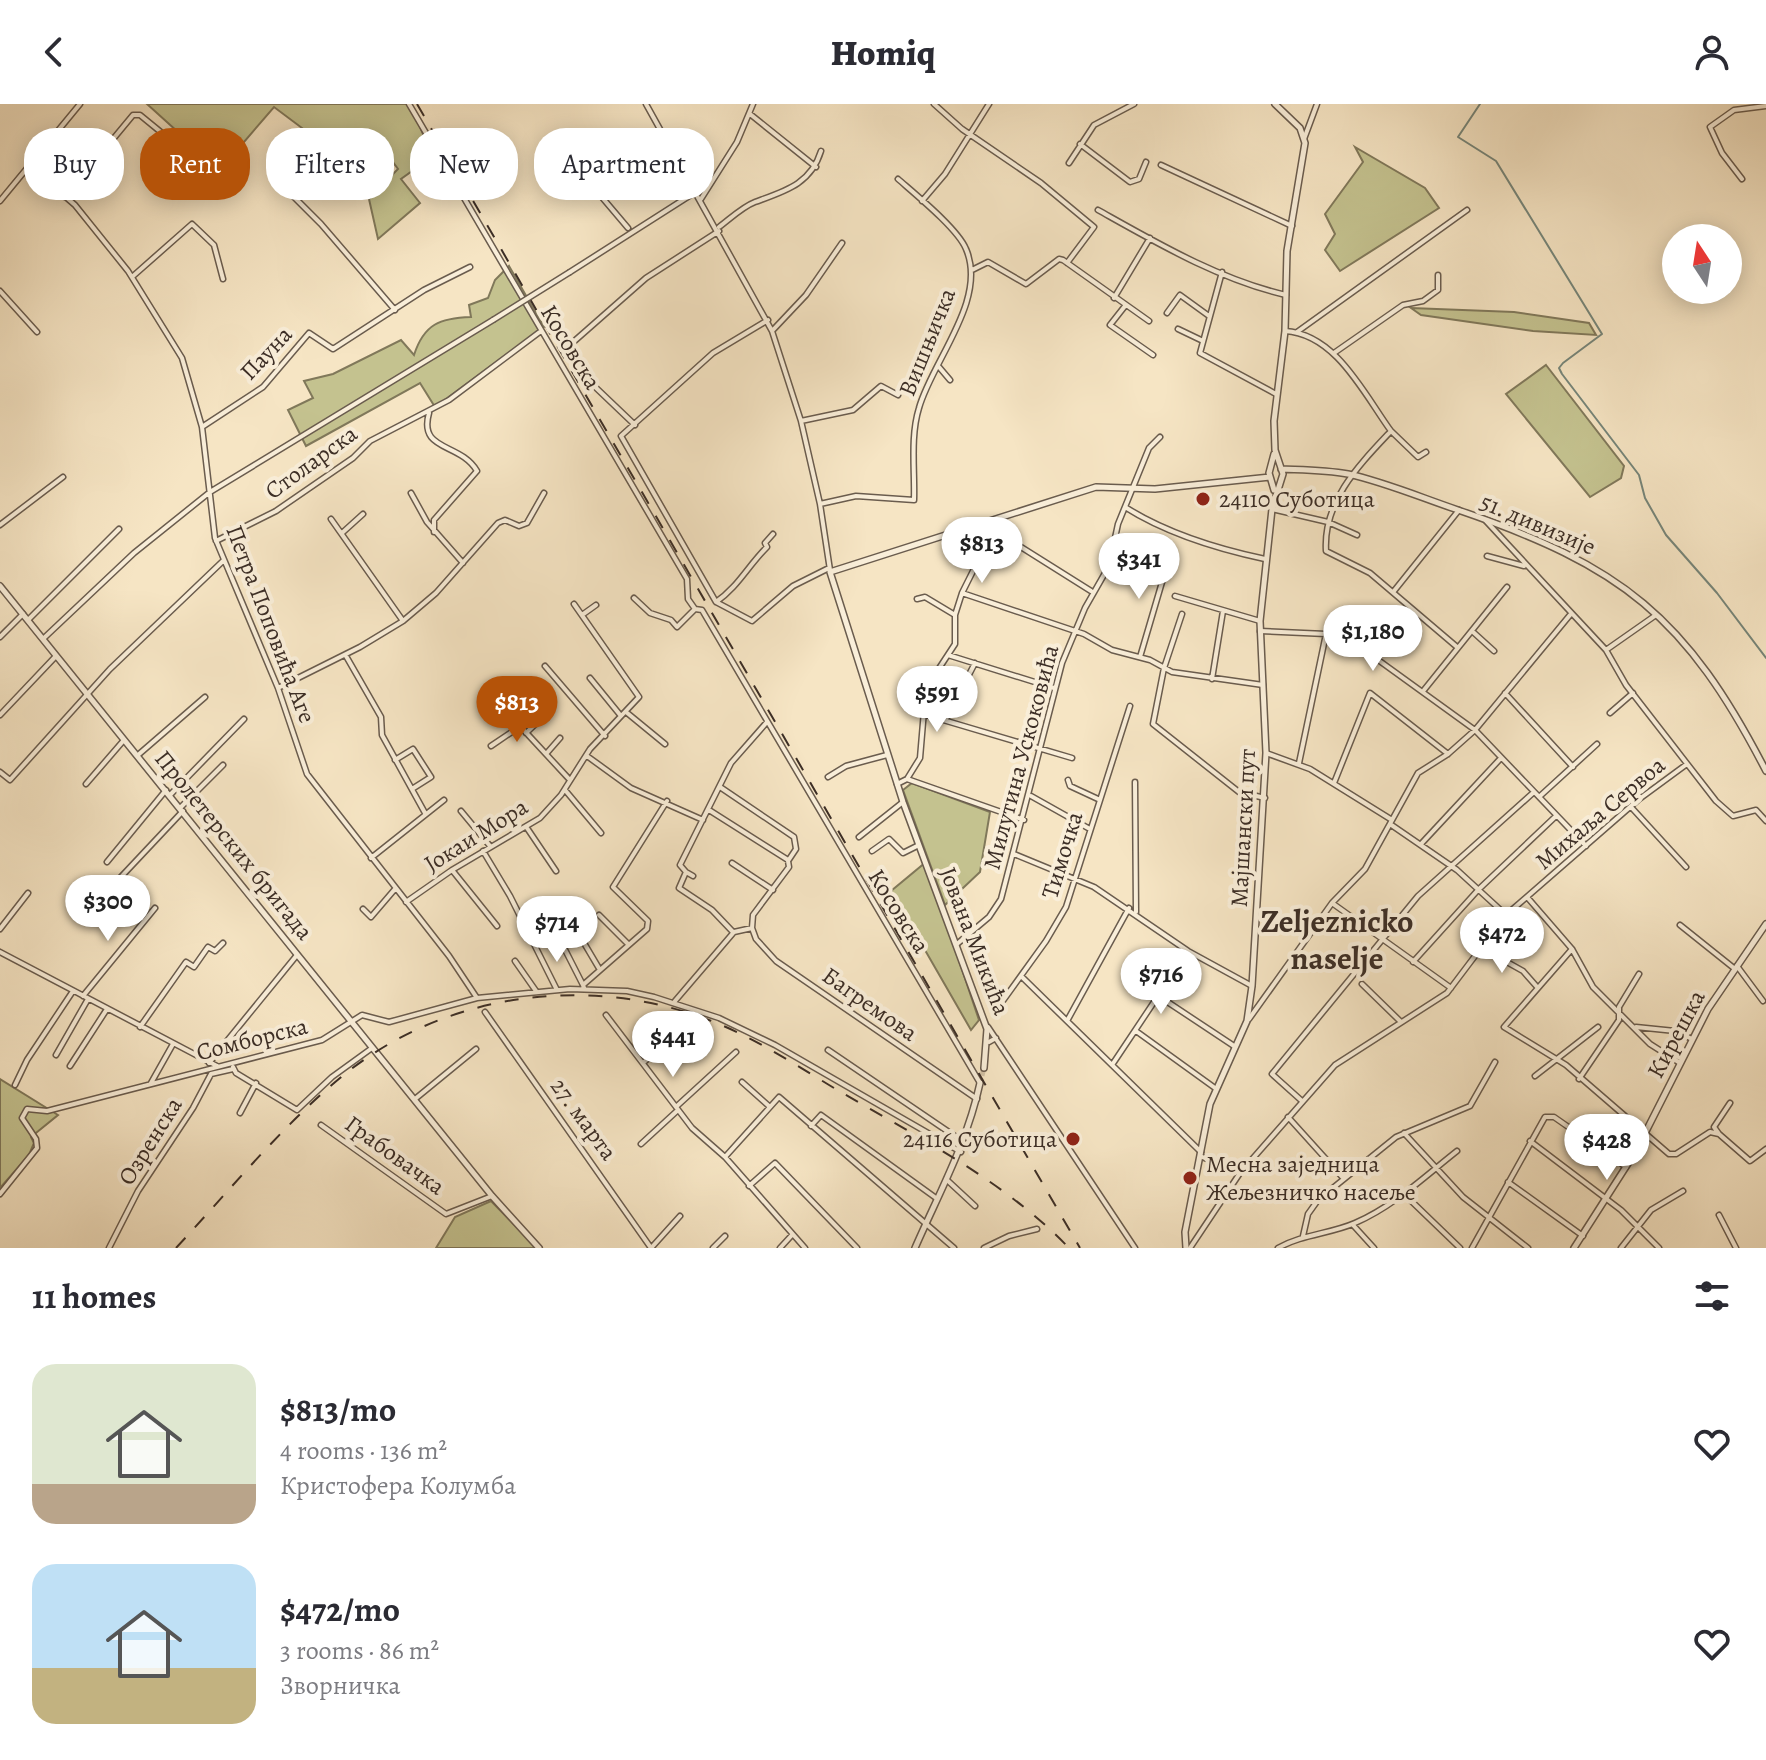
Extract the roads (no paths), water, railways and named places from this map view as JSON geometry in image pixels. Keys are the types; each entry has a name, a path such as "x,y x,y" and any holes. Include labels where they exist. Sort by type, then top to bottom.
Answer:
{"street":[{"path":"60,128 80,104"},
{"name":"Косовска","path":"409,104 687,579 688,599 695,609 702,610 980,1083 961,1152 936,1198 915,1248"},
{"name":"Јована Микића","path":"646,104 660,128"},
{"path":"714,178 737,142 753,104"},
{"path":"934,104 1041,183 1094,227 1067,263"},
{"path":"922,201 945,174 989,104"},
{"path":"1069,163 1098,121 1134,104"},
{"path":"1275,104 1298,125 1304,139"},
{"path":"1251,477 1271,468 1275,450 1276,394 1285,331 1292,226 1304,139 1317,104"},
{"path":"1727,104 1734,110"},
{"path":"1742,179 1709,130 1713,122 1734,110 1766,106"},
{"path":"122,128 134,114 155,128"},
{"path":"750,114 816,167"},
{"path":"1080,144 1130,182 1139,179 1146,162"},
{"path":"635,425 592,384 571,344 646,278 753,203 774,197 809,176 816,167 821,151"},
{"path":"1161,165 1292,226"},
{"path":"0,201 24,171"},
{"name":"Вишњичка","path":"820,504 856,496 914,500 919,407 962,314 972,270 965,245 898,179"},
{"name":"Петра Поповића Аге","path":"68,200 132,277 182,358 202,427 216,541 278,688 307,774 477,998"},
{"path":"297,200 395,310"},
{"path":"606,200 628,228"},
{"path":"44,638 134,553 210,492 683,200"},
{"name":"Јована Микића","path":"702,200 772,331 801,421 820,504 830,570 903,802 985,1025 1135,1248"},
{"path":"1098,210 1222,272 1286,295"},
{"path":"1297,332 1467,210"},
{"path":"132,277 192,224 214,245 223,279"},
{"path":"1114,298 1151,238"},
{"path":"772,331 806,295 842,243"},
{"path":"972,270 988,262 1026,284 1059,259 1149,321"},
{"name":"Пауна","path":"202,427 263,387 309,333 333,349 424,290 470,267"},
{"path":"1222,272 1201,340 1200,353 1276,394"},
{"path":"1334,353 1403,305 1423,301 1438,290 1438,275"},
{"path":"0,291 37,332"},
{"path":"1167,313 1180,295 1209,316"},
{"path":"1125,305 1110,325 1153,355"},
{"path":"768,320 713,353 621,436 716,602 752,621 793,586 830,570 1096,487 1133,490 1251,477 1280,478"},
{"path":"1178,329 1201,340"},
{"name":"Столарска","path":"216,541 276,511 353,458 370,441 429,413 541,331"},
{"path":"1285,331 1314,337 1334,353 1391,431 1418,457 1426,452"},
{"path":"939,367 950,380"},
{"path":"801,421 853,410 881,386 898,395"},
{"path":"429,413 424,428 427,436 438,444 456,449 471,461 477,471 434,520 434,532"},
{"path":"1391,431 1351,475 1328,522 1326,551 1359,566 1394,591 1457,647"},
{"name":"Милутина Ускоковића","path":"957,944 996,909 1031,796 1054,688 1074,631 1092,592 1109,566 1125,507 1149,448 1160,437"},
{"path":"1275,450 1281,468"},
{"name":"51. дивизије","path":"1271,468 1351,475 1485,519 1558,547 1594,566 1657,614 1684,641 1721,689 1766,771"},
{"name":"Мајшански пут","path":"1271,468 1274,495"},
{"name":"Мајшански пут","path":"1188,1248 1185,1232 1215,1088 1247,1021 1252,986 1266,753 1260,621 1265,559 1281,468"},
{"name":"51. дивизије","path":"1280,478 1299,470"},
{"path":"0,525 63,477"},
{"path":"411,493 434,532 463,563"},
{"path":"278,688 346,655 403,621 436,593 501,521 519,526 527,523 544,493"},
{"path":"1125,507 1141,517 1217,547 1265,559"},
{"path":"1272,509 1328,522 1357,535"},
{"path":"1394,591 1459,510"},
{"path":"342,533 363,514"},
{"path":"999,518 1002,535 1092,592"},
{"path":"331,519 403,621"},
{"path":"1485,519 1570,615 1606,650 1633,693 1730,814 1737,817 1756,810 1766,821"},
{"path":"0,637 26,617 119,529"},
{"path":"716,602 737,587 741,574 767,547 765,543 773,534"},
{"path":"897,784 907,779 921,754 928,690 956,638 955,615 962,593 978,561 1002,535"},
{"path":"1140,657 1157,590 1170,555"},
{"path":"1487,556 1527,567"},
{"path":"0,772 10,780 87,693 223,561"},
{"name":"Пролетерских бригада","path":"0,586 352,1021"},
{"path":"1424,690 1507,587"},
{"path":"962,593 1074,631 1112,650 1140,657 1164,668 1212,679 1263,685"},
{"path":"1175,596 1260,621"},
{"path":"917,599 925,597 955,615"},
{"path":"634,598 650,613 671,620 677,627 695,609"},
{"path":"574,604 639,694 624,714"},
{"path":"581,615 596,605"},
{"path":"1212,679 1223,610"},
{"path":"1182,614 1164,668 1153,724 1239,792 1265,798"},
{"path":"1606,650 1657,614"},
{"path":"1247,1021 1332,903 1365,869 1418,773 1448,754 1475,730 1570,615"},
{"path":"1260,631 1326,634 1353,643 1424,690 1475,730 1586,846"},
{"path":"1472,631 1494,651"},
{"path":"1299,763 1326,634"},
{"path":"0,715 57,655"},
{"path":"346,655 381,717 382,735 425,813"},
{"path":"948,655 1054,688"},
{"path":"946,719 975,663"},
{"path":"545,666 605,736"},
{"path":"590,678 624,714 665,744"},
{"path":"497,684 520,726 570,780"},
{"path":"1334,783 1370,693 1448,754"},
{"path":"1505,693 1573,767"},
{"path":"1610,713 1633,693"},
{"path":"138,755 205,697"},
{"name":"Тимочка","path":"1002,1002 1061,917 1077,878 1088,828 1130,706"},
{"name":"Јокаи Мора","path":"406,902 483,851 527,828 549,810 587,756 624,714"},
{"path":"923,714 1072,758"},
{"path":"526,733 544,716"},
{"path":"107,862 168,793 244,719"},
{"path":"693,876 680,865 731,763 767,722"},
{"path":"491,746 520,726"},
{"path":"546,754 560,738"},
{"path":"86,784 124,739"},
{"path":"1539,797 1597,744"},
{"path":"395,760 413,749 431,777 412,789"},
{"path":"1266,753 1299,763 1334,783 1449,865 1506,915"},
{"path":"828,777 846,766 887,755"},
{"path":"587,756 631,788 667,801 703,820"},
{"path":"1421,844 1501,758"},
{"name":"Михаља Сервоа","path":"1188,1248 1240,1173 1302,1101 1348,1054 1451,988 1506,915 1631,807 1687,764"},
{"path":"120,878 223,765"},
{"path":"907,779 1024,820"},
{"path":"1068,780 1070,786 1099,799"},
{"path":"1135,782 1136,912"},
{"path":"674,1002 734,932 752,928 753,915 789,867 788,861 796,849 794,837 720,787"},
{"path":"565,790 601,833"},
{"path":"1302,1101 1272,1074 1381,937 1449,865 1534,792"},
{"path":"1031,796 1088,828"},
{"path":"371,858 444,800"},
{"path":"555,930 583,987 647,929 648,921 613,887 667,801"},
{"path":"859,837 903,802"},
{"path":"1631,807 1686,867"},
{"path":"709,810 788,861"},
{"path":"461,811 490,847"},
{"path":"1413,962 1478,890 1556,816"},
{"path":"527,828 556,871"},
{"path":"872,851 889,839 903,853 919,845"},
{"path":"483,851 510,896 557,990"},
{"path":"1014,854 1077,878 1136,912 1188,951 1252,986"},
{"path":"732,863 773,890"},
{"path":"452,870 497,926"},
{"path":"686,872 679,888 712,910 734,932"},
{"path":"363,909 371,917 395,889"},
{"path":"0,929 28,893"},
{"path":"1527,897 1572,949 1593,987 1650,1044 1680,1063"},
{"path":"1332,903 1451,988"},
{"path":"56,1055 86,997 155,908"},
{"path":"1067,1021 1129,908"},
{"path":"599,915 628,944"},
{"path":"571,921 600,970"},
{"name":"Кирешка","path":"1574,1248 1645,1134 1692,1039 1766,924"},
{"path":"1680,925 1736,967 1763,1001"},
{"name":"Багремова","path":"752,928 756,939 776,961 977,1099"},
{"path":"140,1027 186,962 194,967 208,947 215,951 223,943"},
{"path":"1480,947 1523,971 1538,988"},
{"path":"1572,949 1504,1027 1566,1065 1672,1155 1712,1130 1730,1103"},
{"path":"1112,1065 1188,951"},
{"path":"0,952 218,1067"},
{"path":"207,1070 209,1063 299,953"},
{"path":"515,961 536,991"},
{"path":"1579,1079 1619,1020 1618,1010 1639,974"},
{"path":"1021,976 1201,1154 1240,1173"},
{"path":"1362,984 1401,1022"},
{"name":"Сомборска","path":"0,1194 33,1157 38,1142 22,1118 27,1109 47,1111 151,1083 233,1066 322,1040 368,1015 392,1021 477,998 583,987 627,991 674,1002 719,1018 775,1045 961,1152"},
{"path":"15,1085 27,1060 73,991"},
{"path":"1157,995 1234,1046"},
{"path":"70,1066 107,1009"},
{"name":"27. марта","path":"485,1012 651,1248"},
{"path":"606,1015 692,1128 725,1157 805,1248"},
{"name":"Грабовачка","path":"352,1021 492,1196 539,1248"},
{"path":"643,1063 685,1025"},
{"path":"984,1068 989,1042 985,1025"},
{"path":"1633,1026 1675,1031 1692,1039"},
{"path":"1535,1076 1598,1027"},
{"path":"1135,1031 1215,1088"},
{"path":"989,1042 996,1038"},
{"path":"151,1083 173,1044"},
{"path":"233,1066 297,1110 332,1077 374,1047"},
{"path":"415,1099 476,1049"},
{"path":"828,1050 964,1142"},
{"path":"641,1144 736,1052"},
{"path":"1303,1236 1312,1206 1404,1133 1470,1106 1495,1062"},
{"name":"Озренска","path":"109,1248 138,1191 193,1108 211,1074 233,1066"},
{"path":"742,1082 771,1107"},
{"path":"240,1113 256,1083"},
{"path":"725,1157 779,1097 954,1248"},
{"path":"811,1126 821,1115 936,1198"},
{"path":"1472,1248 1542,1120 1550,1116 1626,1167"},
{"path":"1288,1117 1344,1179"},
{"name":"Грабовачка","path":"321,1125 446,1214 492,1196"},
{"path":"1712,1130 1750,1161 1766,1149"},
{"path":"1404,1133 1435,1168 1488,1218 1528,1248"},
{"path":"1530,1141 1607,1199 1659,1248"},
{"path":"1278,1248 1303,1236 1353,1225 1404,1194 1457,1151"},
{"path":"749,1186 775,1163 857,1248"},
{"path":"947,1180 975,1206"},
{"path":"1508,1182 1583,1236"},
{"path":"1621,1248 1651,1210 1683,1191"},
{"path":"1404,1194 1460,1248"},
{"path":"1719,1215 1736,1248"},
{"path":"651,1248 680,1216"},
{"path":"1353,1225 1374,1248"},
{"path":"984,1248 1009,1236 1037,1229"},
{"path":"780,1248 792,1235"},
{"path":"713,1248 725,1236"}],"waterway":[{"path":"1480,104 1458,137 1496,161 1602,334 1563,363 1559,368 1562,374 1639,475 1645,498 1666,535 1717,593 1766,658"}],"tunnel":[{"path":"980,1083 984,1068"}],"railway":[{"path":"417,104 1080,1248"},
{"path":"176,1248 255,1160 318,1097 380,1049 423,1027 468,1010 515,1000 563,995 612,997 659,1005 706,1019 741,1034 960,1162 1018,1202 1069,1248"}],"place":[{"name":"24110 Суботица","path":"1203,499"},
{"name":"24116 Суботица","path":"1073,1139"},
{"name":"Месна заједница Жељезничко насеље","path":"1190,1178"}],"district":[{"name":"Zeljeznicko naselje","path":"1337,940"}]}
